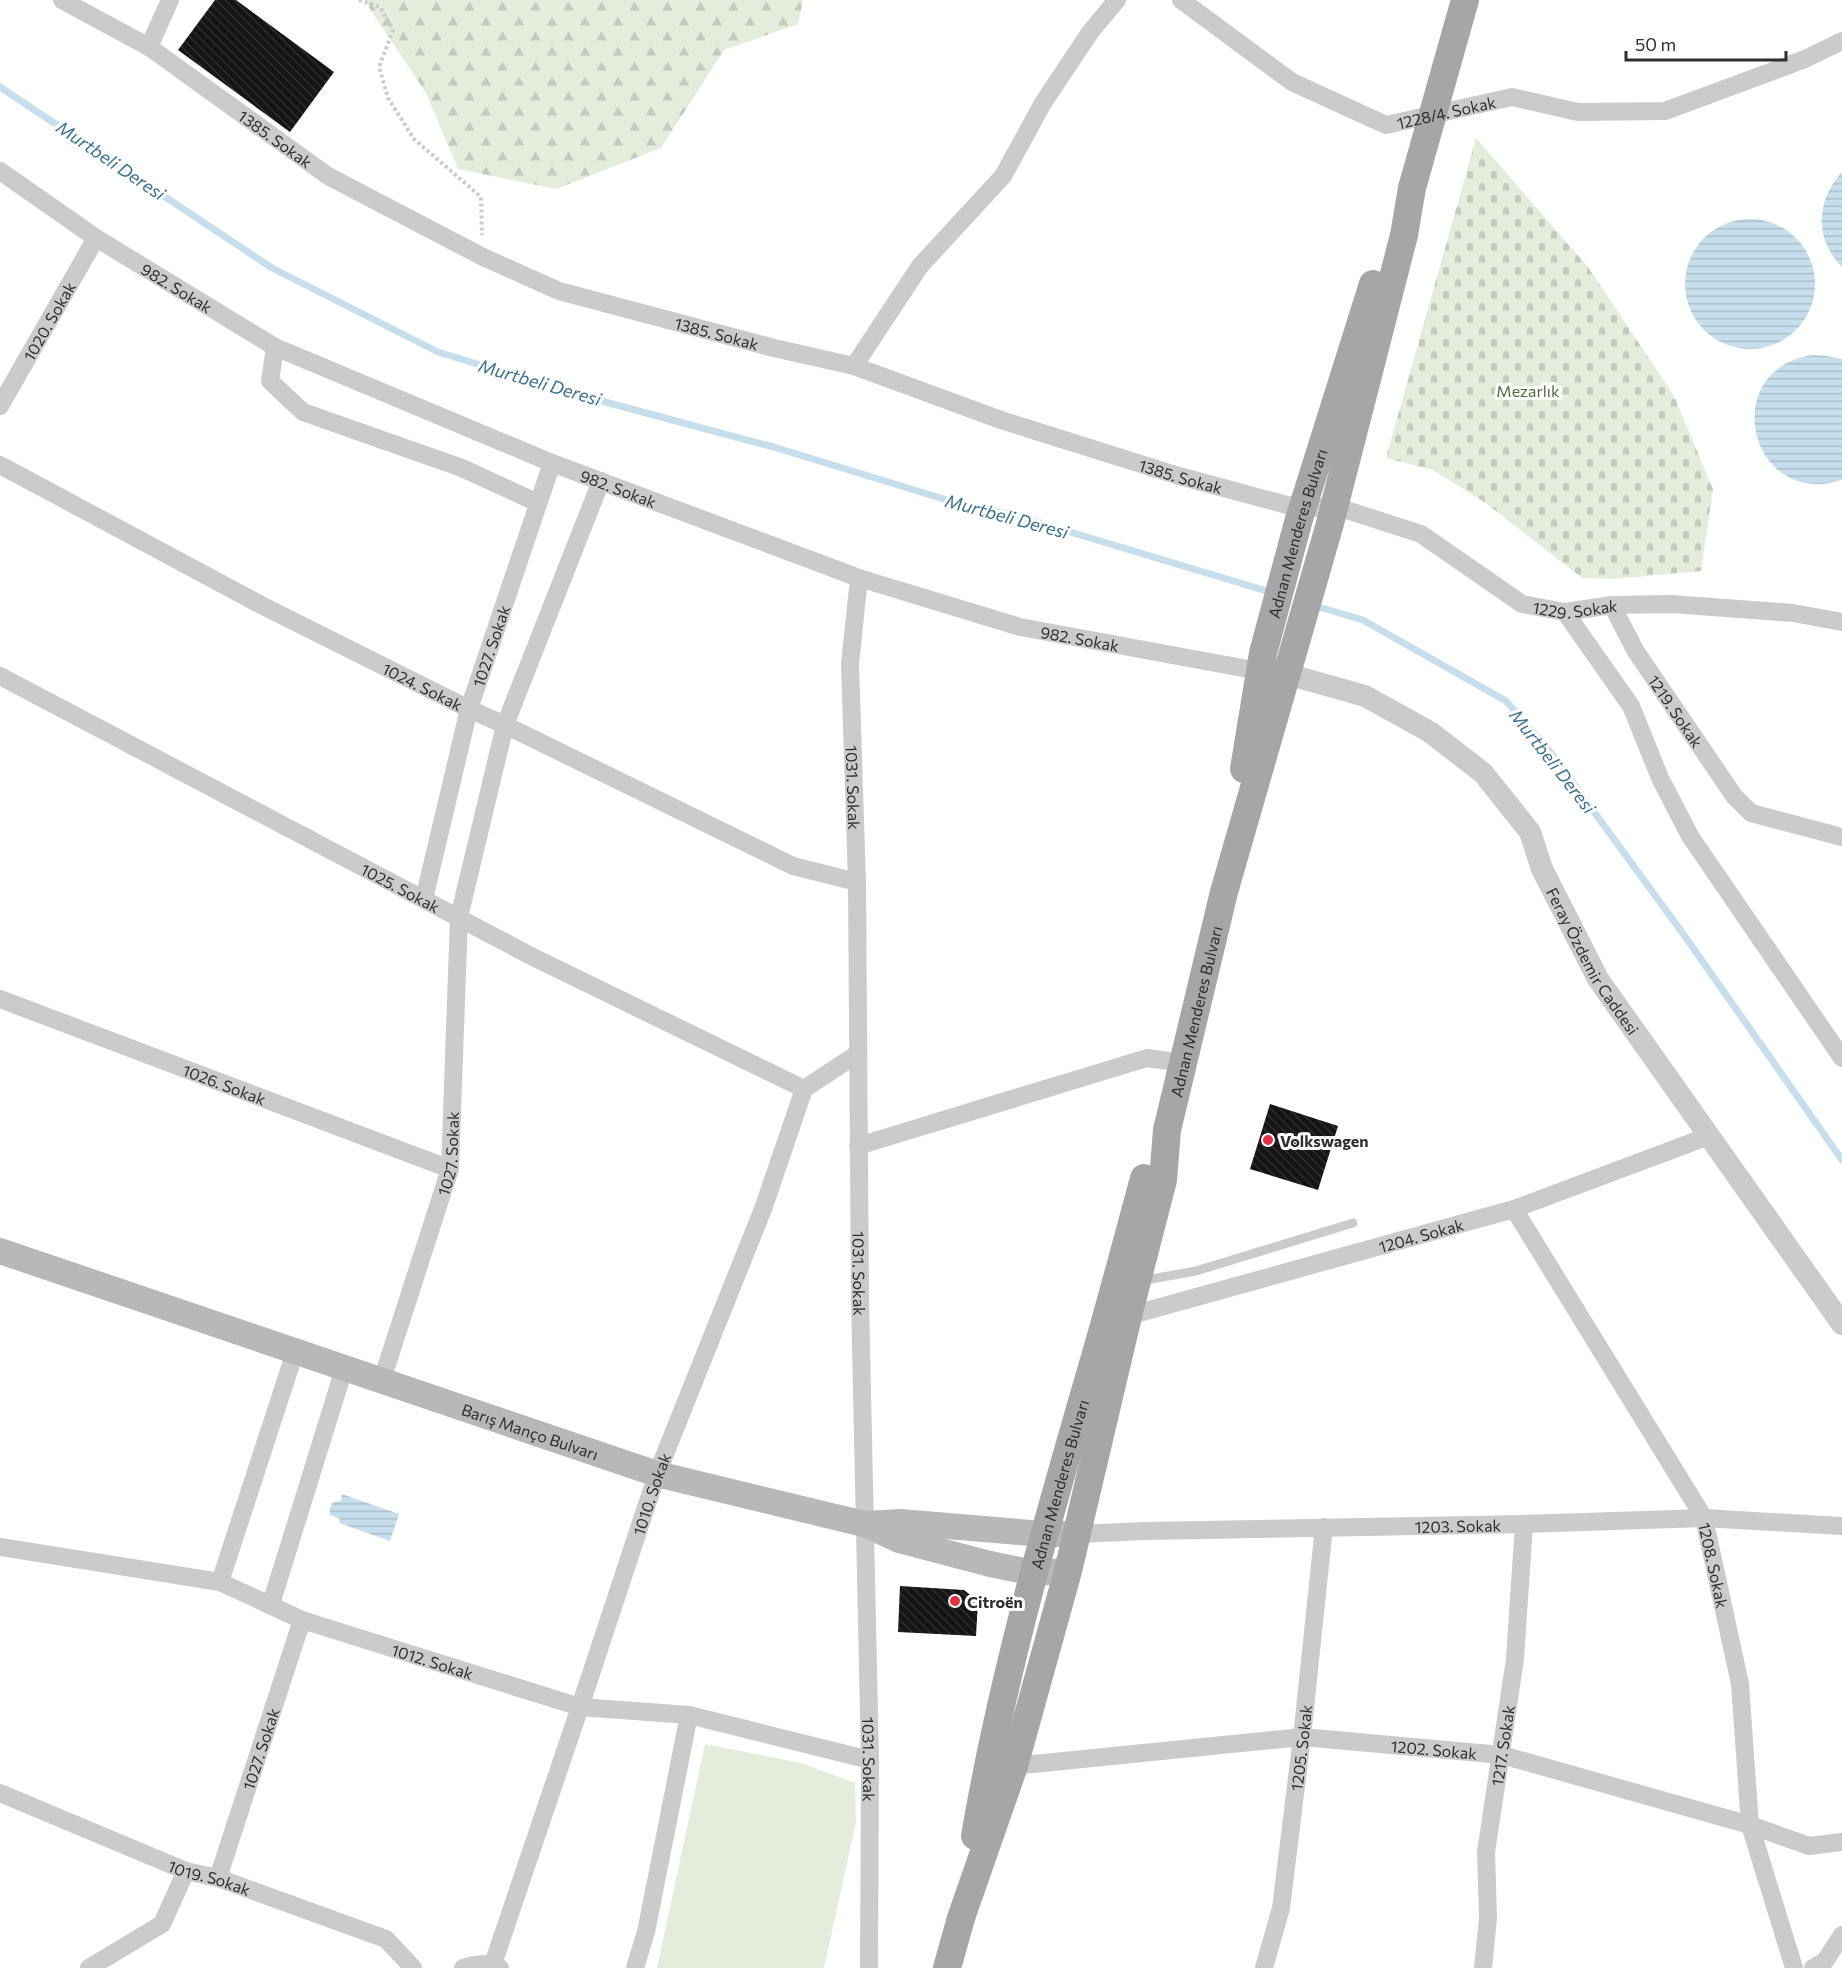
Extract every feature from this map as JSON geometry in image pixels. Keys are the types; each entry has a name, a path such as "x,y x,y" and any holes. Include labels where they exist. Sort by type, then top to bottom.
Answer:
{"main road":[{"name":"Adnan Menderes Bulvarı","path":"947,1968 961,1918 1014,1766 1068,1571 1128,1316 1163,1180 1167,1130 1224,892 1331,516 1404,235 1412,188 1465,0"},
{"name":"Adnan Menderes Bulvarı","path":"1224,892 1261,662 1300,514 1390,231 1412,188"},
{"name":"Adnan Menderes Bulvarı","path":"961,1918 987,1763 1043,1534 1145,1175 1167,1130"},
{"name":"Barış Manço Bulvarı","path":"0,1251 657,1474 864,1524 900,1522 1043,1534 1076,1534"},
{"path":"864,1524 899,1540 1034,1573 1068,1571"}],"street":[{"name":"1385. Sokak","path":"62,0 149,47 328,176 483,257 559,291 774,348 854,366 1001,420 1179,476 1300,514 1331,516"},
{"path":"149,47 170,0"},
{"path":"854,366 920,266 1003,176 1043,103 1091,31 1117,0"},
{"name":"1228/4. Sokak","path":"1180,0 1292,82 1386,125 1512,97 1578,112 1665,111 1805,59 1842,41"},
{"name":"982. Sokak","path":"0,171 96,238 275,347 552,464 859,578 1020,627 1290,665"},
{"name":"1020. Sokak","path":"0,406 96,238"},
{"path":"275,347 270,381 303,412 462,468 538,503"},
{"name":"1027. Sokak","path":"424,899 469,709 552,464"},
{"name":"1024. Sokak","path":"0,465 263,606 469,709 793,866 856,882"},
{"name":"1027. Sokak","path":"382,1380 450,1169 459,917 505,725 601,481"},
{"name":"1229. Sokak","path":"1331,516 1421,534 1522,604 1565,612 1612,604 1671,604 1782,612 1842,622"},
{"name":"1031. Sokak","path":"859,578 850,664 856,882 864,1524 870,1760 868,1968"},
{"name":"1219. Sokak","path":"1612,604 1635,650 1734,796 1751,813 1842,837"},
{"path":"1565,612 1631,706 1660,778 1690,836 1842,1058"},
{"name":"Feray Özdemir Caddesi","path":"1290,665 1365,696 1430,732 1483,773 1530,832 1542,869 1598,979 1842,1324"},
{"name":"1025. Sokak","path":"0,676 534,957 804,1089"},
{"name":"1026. Sokak","path":"0,999 450,1169"},
{"path":"804,1089 857,1054"},
{"path":"858,1146 1147,1058 1183,1063"},
{"name":"1010. Sokak","path":"497,1966 657,1474 764,1209 804,1089"},
{"name":"1204. Sokak","path":"1128,1316 1514,1209 1709,1136"},
{"name":"1208. Sokak","path":"1514,1209 1704,1518 1740,1684 1750,1824 1794,1968"},
{"path":"220,1582 295,1352"},
{"path":"270,1605 344,1369"},
{"name":"1203. Sokak","path":"1076,1534 1704,1518 1842,1526"},
{"name":"1217. Sokak","path":"1483,1968 1488,1918 1486,1852 1515,1659 1524,1524"},
{"name":"1205. Sokak","path":"1264,1968 1281,1908 1324,1527"},
{"name":"1012. Sokak","path":"0,1548 220,1582 302,1620 580,1707 689,1715 870,1760"},
{"name":"1027. Sokak","path":"218,1878 302,1620"},
{"path":"635,1968 645,1932 689,1715"},
{"name":"1202. Sokak","path":"1014,1766 1302,1737 1502,1755 1750,1824 1809,1846 1842,1842"},
{"name":"1019. Sokak","path":"0,1793 186,1871 218,1878 386,1940 413,1968"},
{"path":"89,1968 162,1924 186,1871"},
{"path":"1814,1968 1826,1961 1842,1935"},
{"path":"463,1968 470,1965 497,1966"}],"lane":[{"path":"1138,1281 1196,1271 1353,1223"}],"path":[{"path":"358,0 380,7 393,30 379,67 388,98 414,139 481,196 483,257"}],"green space":[{"path":"367,0 803,0 798,24 724,50 661,148 556,189 458,169 426,93 370,9"},
{"name":"Mezarlık","path":"1476,138 1588,267 1674,396 1713,489 1701,571 1614,579 1582,578 1487,504 1433,470 1386,458"},
{"path":"705,1744 801,1763 855,1783 856,1822 824,1968 657,1968"}],"water":[{"path":"1842,172 1842,267 1827,244 1822,220 1827,195"},
{"path":"1750,219 1775,224 1796,238 1810,259 1815,284 1810,309 1796,330 1775,344 1750,349 1725,344 1704,330 1690,309 1685,284 1690,259 1704,238 1725,224"},
{"path":"1812,355 1842,359 1842,480 1810,484 1785,475 1767,458 1756,434 1755,409 1763,385 1782,366"},
{"path":"342,1494 399,1514 390,1541 339,1523 340,1519 330,1515 333,1502 341,1501"}],"building":[{"path":"215,0 236,0 334,72 290,132 178,50"},
{"path":"1270,1104 1338,1126 1318,1190 1250,1169"},
{"path":"900,1586 964,1590 978,1601 976,1636 898,1632"}],"waterway":[{"name":"Murtbeli Deresi","path":"0,87 272,268 438,352 568,392 777,448 960,504 1017,516 1273,593"},
{"name":"Murtbeli Deresi","path":"1312,605 1363,620 1506,701 1551,753 1684,935 1842,1160"}],"place":[{"name":"Volkswagen","path":"1268,1140"},
{"name":"Citroën","path":"955,1601"}]}
